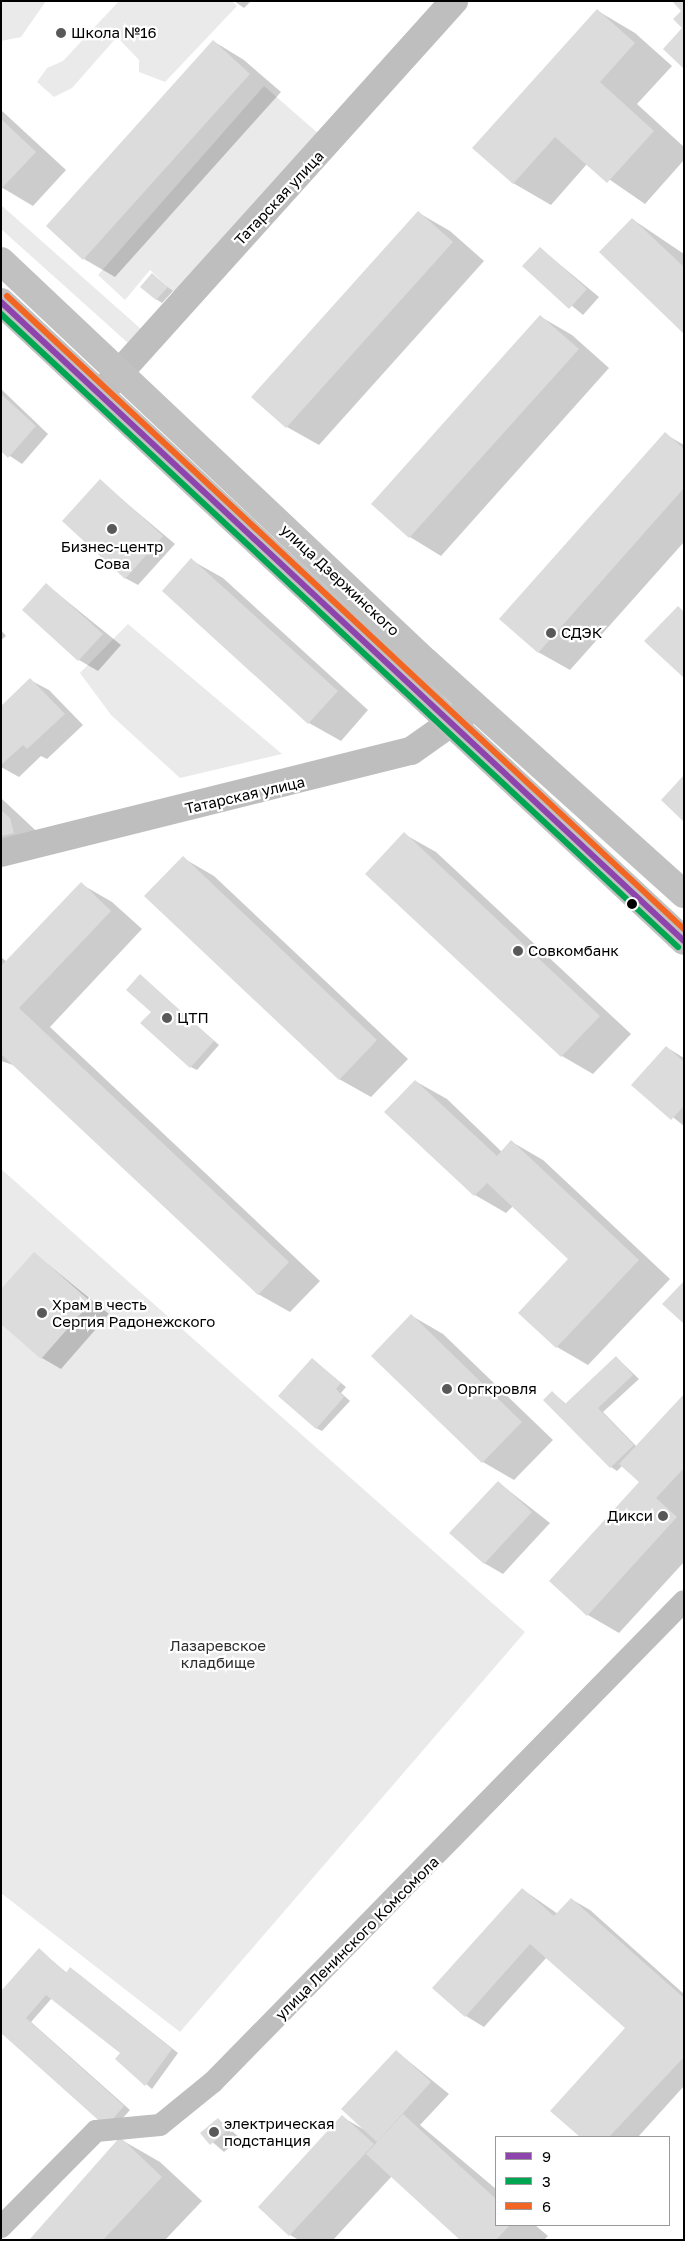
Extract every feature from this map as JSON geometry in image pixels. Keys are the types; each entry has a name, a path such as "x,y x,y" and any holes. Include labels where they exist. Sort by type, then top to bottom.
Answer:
{"main road":[{"name":"улица Дзержинского","path":"1,261 121,370 474,705 684,894"},
{"name":"улица Дзержинского","path":"1,302 101,393 684,941"}],"street":[{"name":"Татарская улица","path":"101,393 454,1"},
{"name":"Татарская улица","path":"1,853 411,751 451,724 474,705"},
{"name":"улица Ленинского Комсомола","path":"1,2227 96,2131 160,2125 213,2082 684,1601"}],"green space":[{"path":"1,1 46,1 21,37 1,41"},
{"path":"119,1 232,1 237,6 165,82 139,72 139,60 117,37 72,88 54,97 37,82 47,68 63,61"},
{"path":"264,86 320,135 176,294 150,270 125,300 98,275"},
{"path":"1,205 141,329 128,343 1,229"},
{"path":"128,624 282,754 180,778 111,715 80,673"},
{"name":"Лазаревское кладбище","path":"1,1169 525,1632 180,2032 1,1893"}],"building":[{"path":"672,1 684,1 684,69 663,49 682,28 673,19 681,11"},
{"path":"597,9 635,43 600,82 654,131 607,183 555,137 513,184 472,148"},
{"path":"213,40 250,74 83,260 46,226"},
{"path":"1,119 36,152 1,189"},
{"path":"418,211 453,242 286,428 251,397"},
{"path":"632,218 684,267 684,334 599,252"},
{"path":"540,247 587,289 569,309 522,266"},
{"path":"152,273 168,287 156,300 140,287"},
{"path":"540,315 579,349 409,538 371,504"},
{"path":"1,394 36,426 8,458 1,451"},
{"path":"665,432 684,449 684,488 538,653 499,619"},
{"name":"Бизнес-центр Сова","path":"100,479 163,536 125,579 62,521"},
{"path":"191,558 338,691 308,724 162,591"},
{"path":"46,583 103,634 78,661 22,610"},
{"path":"678,606 684,612 684,678 644,641"},
{"path":"30,678 65,714 27,749 23,745 1,765 1,706"},
{"path":"684,775 684,822 661,800"},
{"path":"1,810 10,818 14,833 1,836"},
{"path":"404,832 600,1016 561,1057 365,874"},
{"path":"183,856 377,1040 339,1080 144,896"},
{"path":"81,882 111,911 19,1008 289,1262 258,1295 1,1054 1,966"},
{"name":"ЦТП","path":"140,974 214,1041 190,1068 140,1023 151,1012 126,990"},
{"path":"666,1046 684,1062 684,1106 671,1120 631,1085"},
{"path":"415,1080 497,1156 511,1140 639,1260 556,1348 518,1313 568,1259 487,1183 474,1196 384,1112"},
{"name":"Храм в честь Сергия Радонежского","path":"34,1252 91,1302 41,1359 1,1324 1,1289"},
{"path":"684,1281 684,1322 683,1323 662,1304"},
{"name":"Оргкровля","path":"411,1314 522,1422 482,1463 371,1356"},
{"path":"616,1356 633,1375 598,1408 634,1445 610,1468 543,1400 552,1391 565,1404"},
{"path":"312,1358 341,1383 336,1389 344,1397 316,1429 278,1396"},
{"path":"684,1394 684,1468 656,1498 677,1517 587,1616 549,1581 639,1482 619,1464"},
{"path":"498,1481 532,1512 484,1564 449,1533"},
{"path":"522,1888 554,1916 571,1898 684,1998 684,2057 610,2136 579,2136 550,2111 625,2028 530,1944 465,2017 432,1988"},
{"path":"39,1948 66,1973 70,1967 172,2049 145,2086 115,2059 120,2053 46,1995 26,2018 124,2106 106,2127 1,2033 1,1991"},
{"path":"396,2050 431,2082 377,2142 341,2109"},
{"path":"403,2114 495,2198 495,2226 509,2226 496,2240 460,2240 366,2154"},
{"path":"342,2115 374,2144 289,2236 258,2207"},
{"name":"электрическая подстанция","path":"218,2118 228,2130 210,2145 200,2133"},
{"path":"120,2137 162,2177 103,2240 29,2240"}],"transit line":[{"name":"6","path":"7,296 684,929"},
{"name":"9","path":"1,302 684,941"},
{"name":"3","path":"1,314 678,947"}],"place":[{"name":"Школа №16","path":"61,33"},
{"name":"Бизнес-центр Сова","path":"112,529"},
{"name":"СДЭК","path":"551,633"},
{"name":"Совкомбанк","path":"518,951"},
{"name":"ЦТП","path":"167,1018"},
{"name":"Храм в честь Сергия Радонежского","path":"42,1313"},
{"name":"Оргкровля","path":"447,1389"},
{"name":"Дикси","path":"663,1516"},
{"name":"электрическая подстанция","path":"214,2132"}]}
